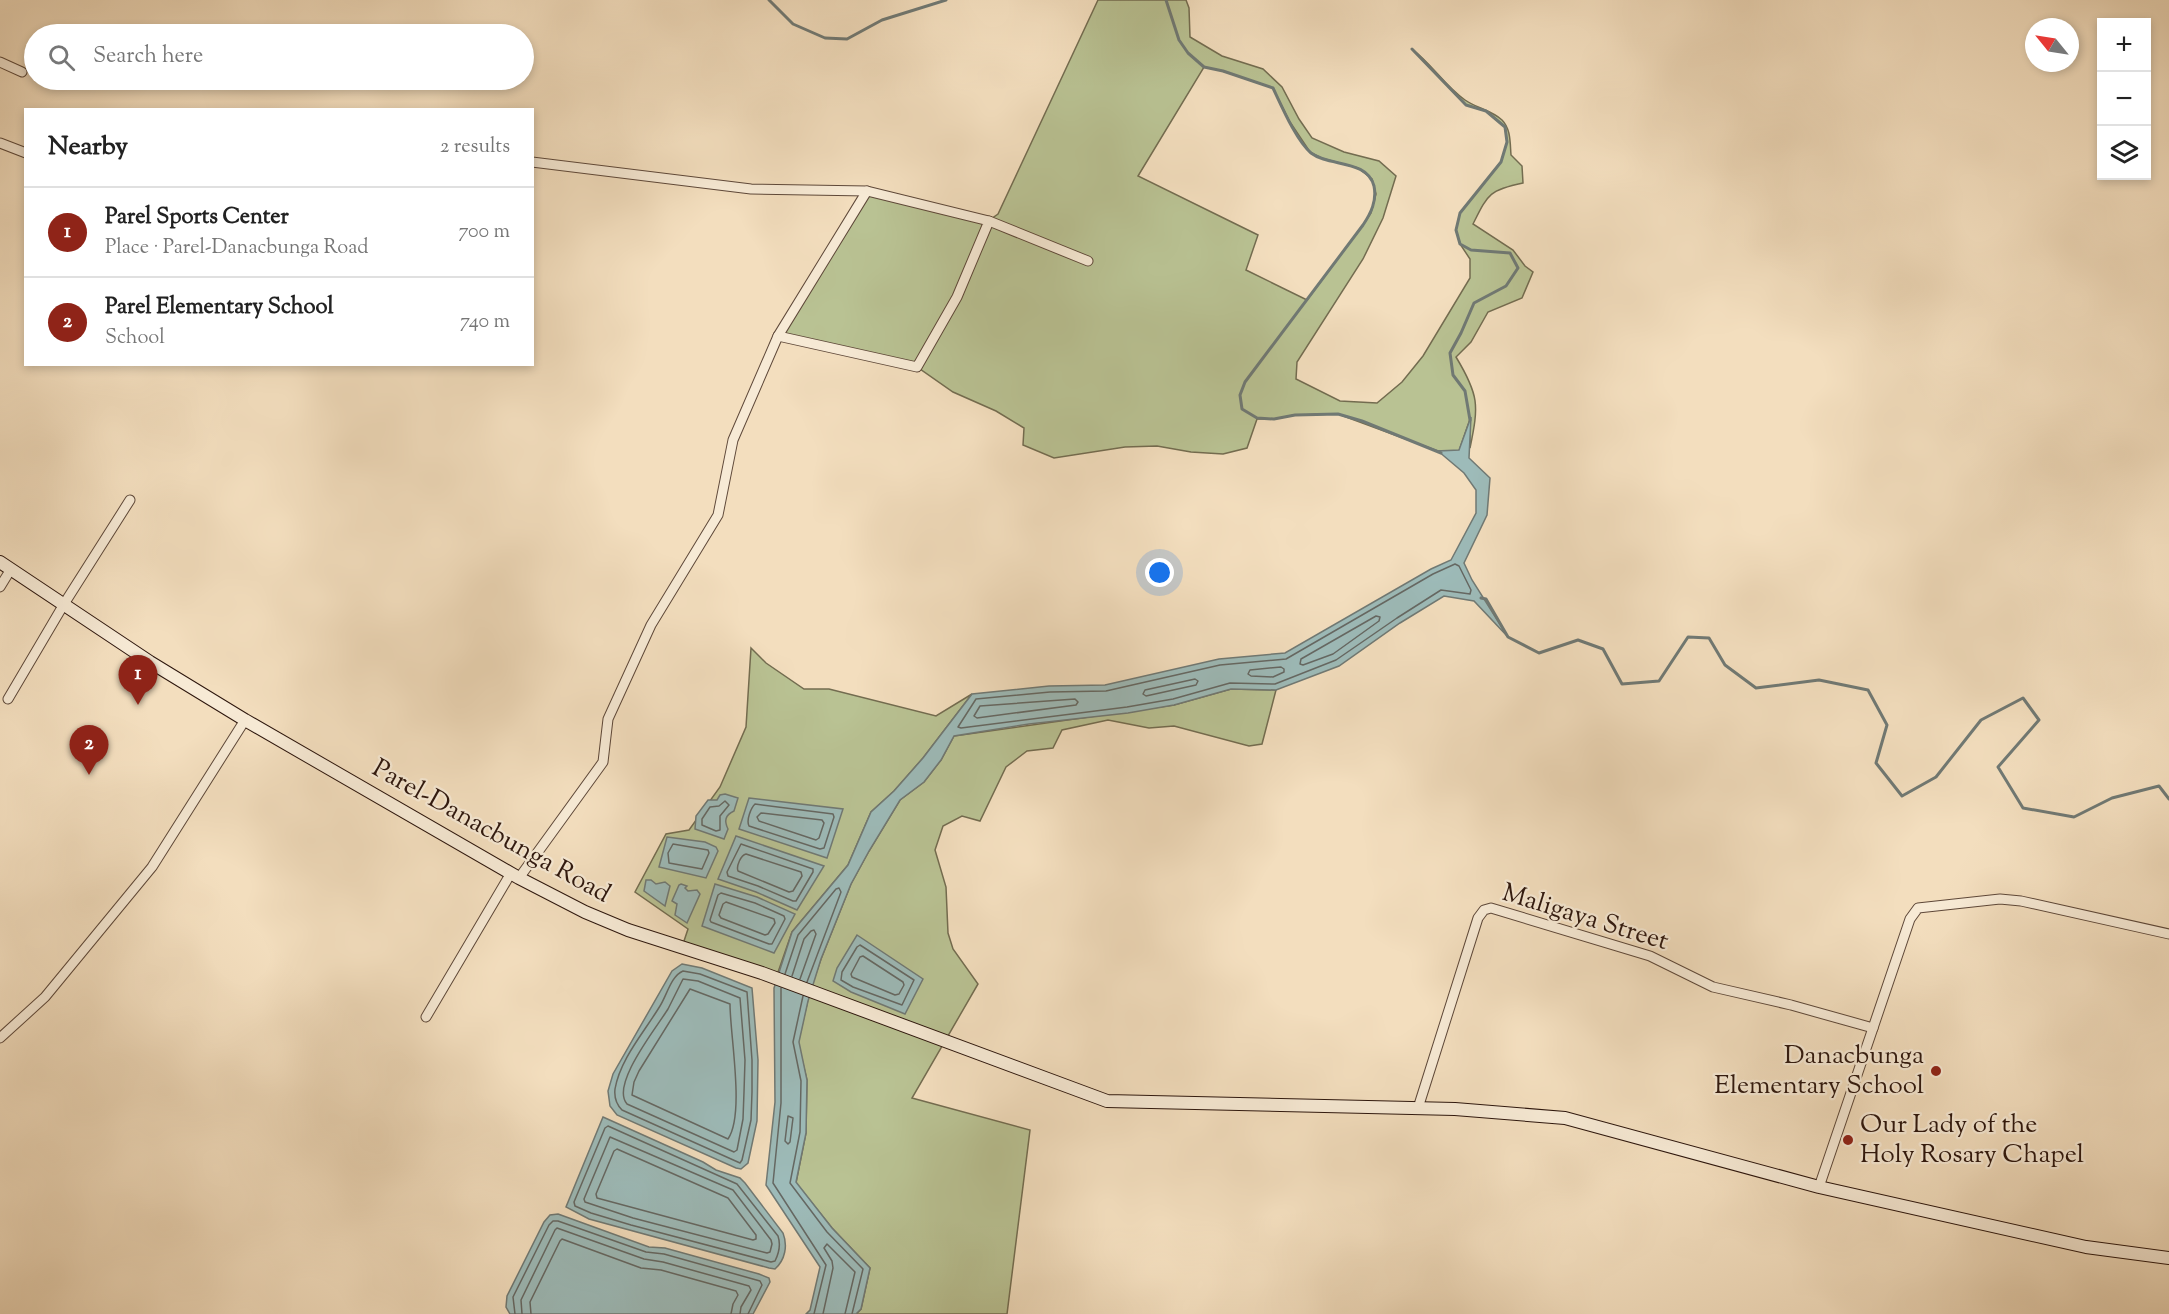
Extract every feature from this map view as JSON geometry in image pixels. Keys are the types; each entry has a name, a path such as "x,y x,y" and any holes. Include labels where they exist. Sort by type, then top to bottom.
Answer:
{"main road":[{"name":"Parel-Danacbunga Road","path":"0,562 150,662 245,720 515,876 585,912 628,930 762,973 1107,1101 1418,1108 1565,1118 1820,1187 2086,1247 2169,1257"}],"street":[{"path":"0,62 22,72"},
{"path":"0,143 24,152"},
{"path":"534,162 751,189 867,191 989,221 1088,261"},
{"path":"426,1017 515,876 603,762 609,719 651,625 718,515 733,440 778,336 867,191"},
{"path":"778,336 917,367 957,297 989,221"},
{"path":"8,699 64,604 130,500"},
{"path":"0,587 11,569"},
{"path":"0,1038 45,997 152,867 245,720"},
{"path":"1820,1187 1914,912 1924,906 2000,899 2020,901 2169,934"},
{"name":"Maligaya Street","path":"1418,1108 1478,918 1484,910 1491,908 1650,956 1713,987 1791,1005 1873,1028"}],"green space":[{"path":"1098,0 1186,0 1189,8 1190,37 1222,56 1263,69 1282,87 1312,138 1344,152 1379,161 1396,176 1383,218 1363,259 1297,362 1296,379 1340,401 1377,403 1402,382 1423,356 1470,278 1470,259 1460,244 1456,230 1460,213 1501,162 1507,142 1505,127 1486,111 1466,105 1412,49 1469,103 1488,111 1505,124 1510,136 1511,155 1522,166 1523,183 1503,188 1491,195 1482,206 1473,224 1513,250 1525,266 1533,272 1522,298 1488,312 1471,342 1456,357 1473,391 1476,410 1470,448 1470,419 1459,451 1438,451 1338,414 1257,419 1247,448 1223,454 1191,452 1157,446 1125,447 1054,458 1023,445 1024,428 996,411 953,392 917,367 778,336 867,191 988,221 998,214","holes":["1204,67 1273,88 1290,122 1310,152 1321,158 1358,168 1372,179 1376,194 1371,213 1307,300 1246,270 1258,235 1138,176"]},
{"path":"751,648 766,663 804,689 829,689 936,716 972,694 923,758 894,791 871,812 848,865 792,932 776,978 682,947 688,929 635,892 666,834 689,830 720,787 746,727"},
{"path":"1231,689 1276,690 1262,744 1249,746 1174,726 1149,728 1108,720 1062,730 1053,748 1027,751 1006,767 980,821 962,816 943,826 935,850 946,887 948,933 953,949 978,984 912,1098 1030,1130 1007,1314 856,1314 861,1309 870,1268 832,1228 796,1183 806,1133 807,1080 798,1043 810,991 821,959 851,884 869,851 900,800 924,782 941,760 954,736 1174,705"}],"water":[{"path":"1471,417 1469,458 1490,478 1487,515 1464,563 1472,580 1508,637 1474,601 1444,596 1400,623 1339,666 1276,690 1231,689 1174,705 1128,713 1029,724 954,736 941,760 924,782 900,800 851,884 821,959 808,1001 799,1042 807,1080 806,1133 796,1182 832,1228 870,1268 861,1309 856,1314 806,1314 810,1310 820,1267 766,1185 775,1102 774,988 792,932 848,865 871,812 894,791 923,758 972,694 1049,686 1105,685 1219,659 1285,653 1431,569 1451,560 1476,513 1476,490 1464,473 1438,451 1459,450"},
{"path":"725,794 738,798 734,811 726,818 728,829 724,839 695,829 696,816 708,800 717,800 720,795"},
{"path":"749,798 843,809 827,858 739,829"},
{"path":"736,836 824,866 797,910 718,879"},
{"path":"667,837 705,842 716,847 718,851 706,878 659,867"},
{"path":"646,880 651,880 656,884 665,882 670,886 665,906 644,891"},
{"path":"681,884 687,886 685,888 688,891 697,890 700,894 687,923 675,915 677,904 672,901"},
{"path":"715,884 757,897 795,914 774,953 702,926"},
{"path":"857,935 923,979 905,1014 851,992 833,981 837,968"},
{"path":"682,964 702,968 752,988 758,1060 757,1121 748,1163 741,1169 617,1115 610,1106 608,1091 613,1074 672,971"},
{"path":"603,1117 716,1170 740,1178 785,1238 783,1257 775,1269 589,1219 566,1207"},
{"path":"558,1214 649,1247 665,1248 759,1274 769,1278 770,1282 753,1314 510,1314 506,1307 507,1296 544,1222 550,1215"}],"waterway":[{"path":"769,0 793,24 825,38 847,39 882,20 946,0"},
{"path":"1166,0 1179,40 1188,53 1204,67 1273,88 1295,132 1311,153 1364,171 1374,186 1375,197 1369,216 1245,382 1240,395 1242,409 1257,418 1274,419 1295,415 1338,414 1362,421 1441,453"},
{"path":"1412,49 1466,105 1486,111 1505,127 1507,142 1501,162 1460,213 1456,230 1460,244 1471,250 1510,253 1518,268 1506,286 1474,303 1450,353 1453,375 1465,391 1470,420"},
{"path":"1481,598 1486,599 1508,637 1539,653 1578,640 1603,649 1622,684 1659,681 1688,637 1709,638 1725,665 1756,688 1819,680 1868,690 1887,725 1876,763 1902,796 1936,777 1981,720 2023,698 2039,720 1998,767 2023,808 2074,817 2112,798 2159,786 2169,799"}],"place":[{"name":"Parel Sports Center","path":"138,705"},
{"name":"Parel Elementary School","path":"89,775"},
{"name":"Danacbunga Elementary School","path":"1936,1071"},
{"name":"Our Lady of the Holy Rosary Chapel","path":"1848,1140"}]}
